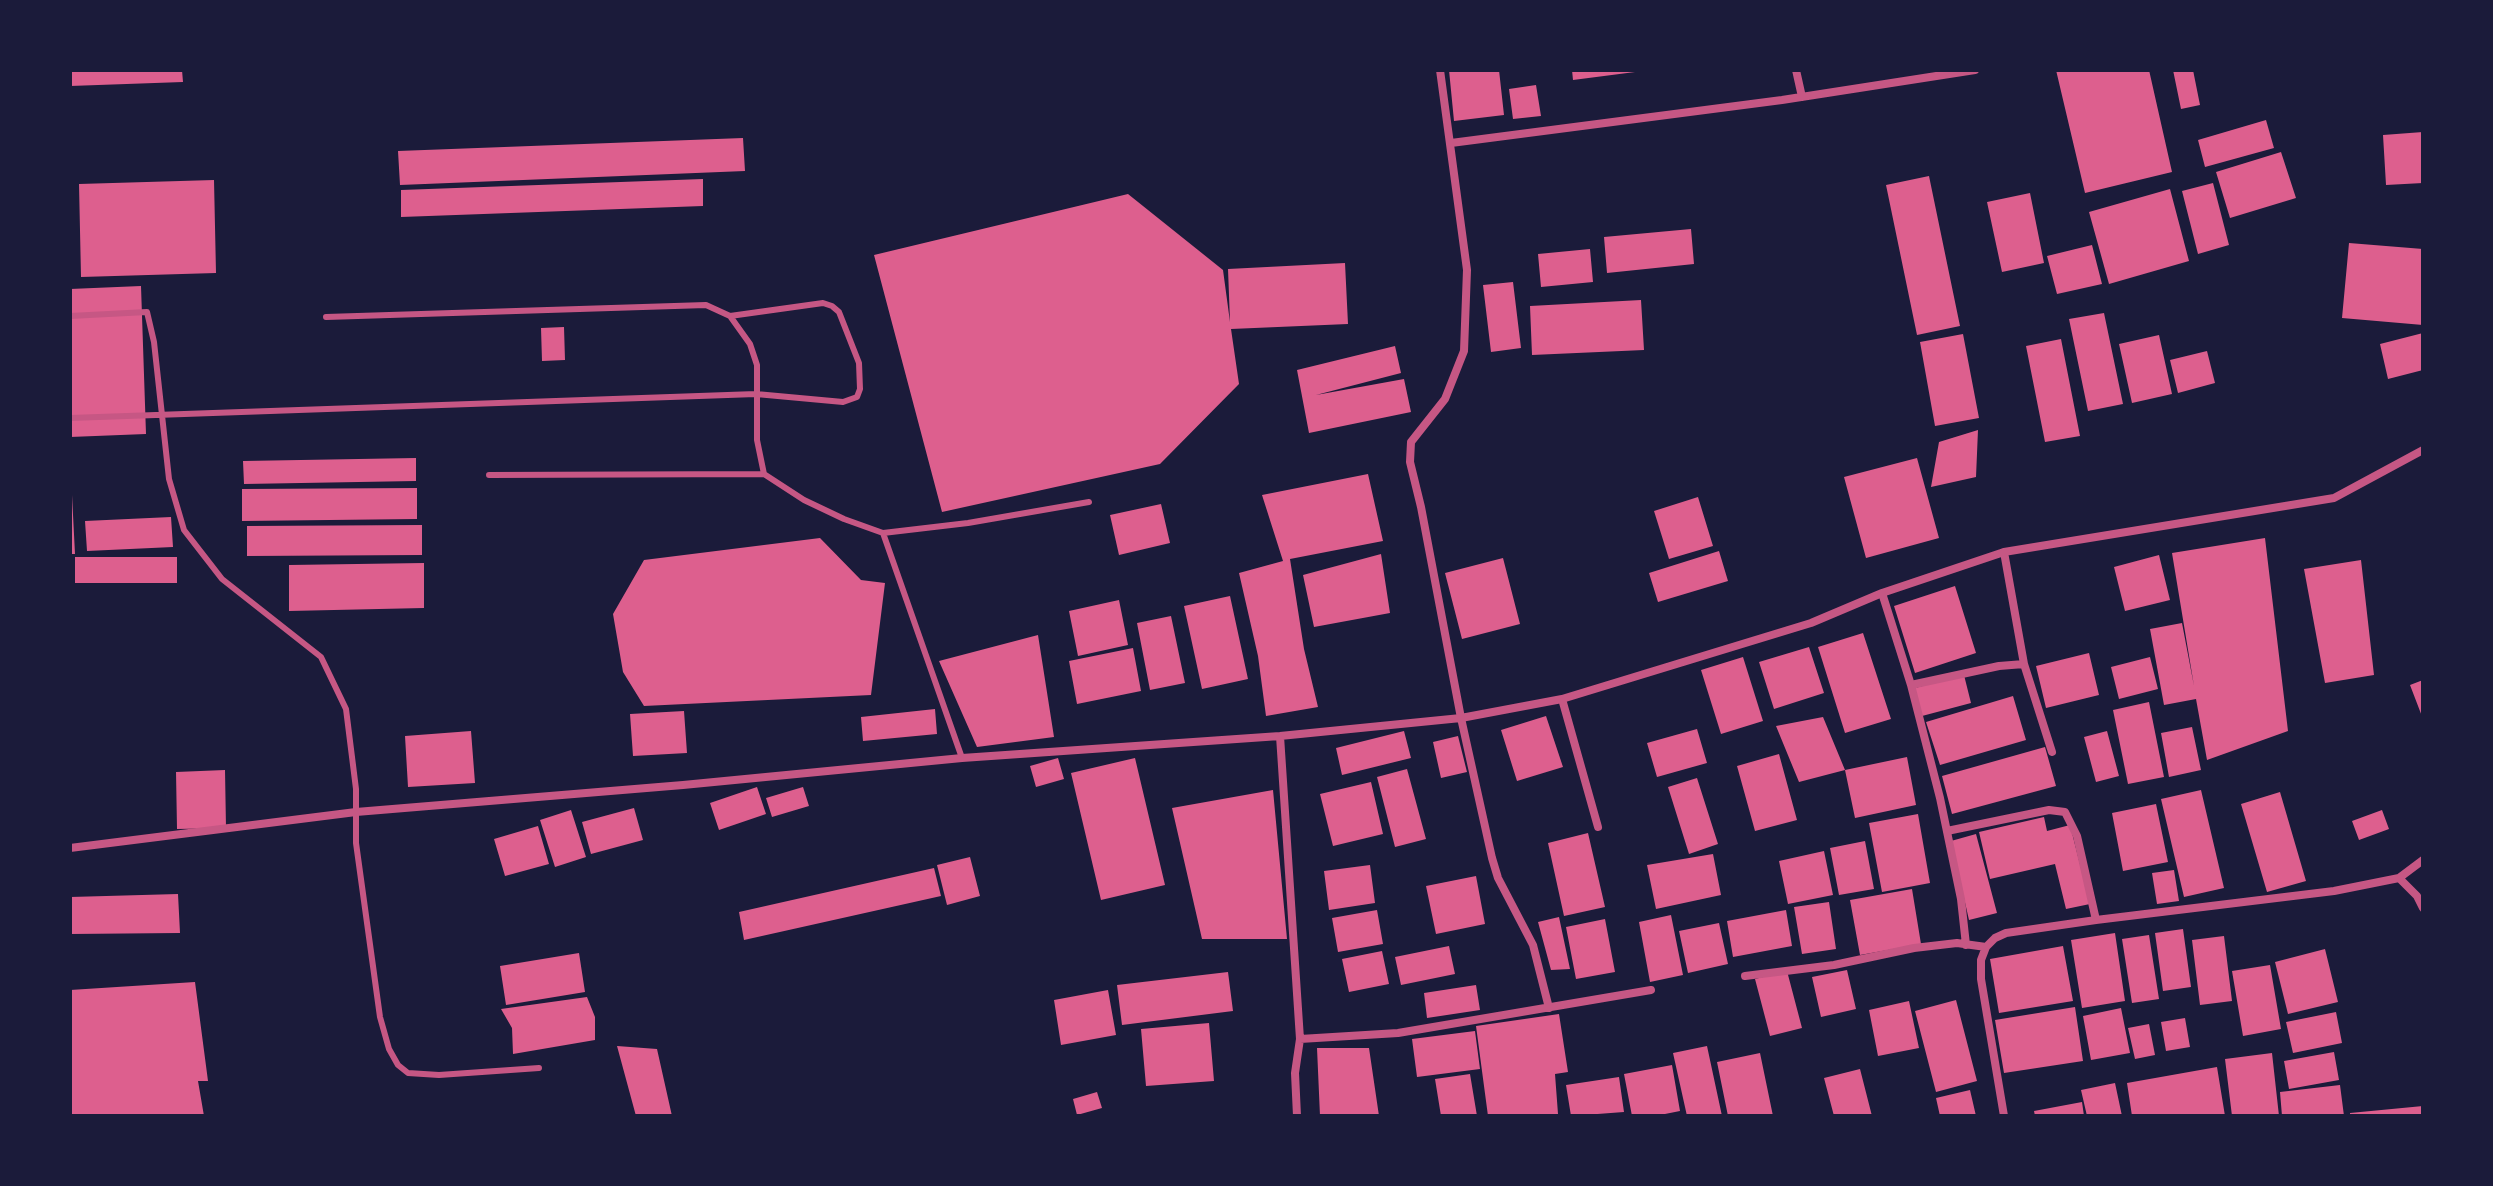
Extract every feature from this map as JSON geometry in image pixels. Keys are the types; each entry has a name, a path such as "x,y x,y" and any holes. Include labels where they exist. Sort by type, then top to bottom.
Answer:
{"street":[{"path":"1440,70 1467,270 1464,351 1445,399 1411,442 1410,462 1461,718 1498,878 1533,945 1549,1008"},
{"path":"1796,70 1802,97"},
{"path":"1451,143 1802,97 1975,70"},
{"path":"70,848 356,812 962,758 1280,736 1461,718 1562,699 1811,623 1882,593 2004,552 2334,498 2423,450"},
{"path":"2004,552 2024,664 2052,752"},
{"path":"1882,593 1911,685 1947,831 1961,899 1966,945"},
{"path":"1911,685 1999,666 2024,664"},
{"path":"1562,699 1598,827"},
{"path":"1280,736 1300,1039 1295,1073 1297,1116"},
{"path":"1947,831 2049,810 2065,812 2077,836 2096,920"},
{"path":"2004,1116 1981,979 1981,960 1986,947 1995,938 2006,933 2096,920 2334,891 2399,878 2423,860"},
{"path":"2399,878 2417,896 2423,908"},
{"path":"1745,976 1834,965 1914,948 1986,947"},
{"path":"1300,1039 1398,1033 1651,990"}],"lane":[{"path":"70,418 756,394 850,402 857,397 860,389 859,363 839,312 832,306 823,303 730,316"},
{"path":"326,317 706,305 730,316 750,344 757,365 757,440 764,474"},
{"path":"70,316 147,312 154,342 169,479 184,530 222,579 321,657 346,709 356,843 380,1017 389,1049 398,1065 408,1073 439,1075 539,1068"},
{"path":"489,475 764,474 804,500 883,533 968,523 1089,502"},
{"path":"883,533 962,758"}],"building":[{"path":"70,70 182,70 183,82 70,86"},
{"path":"1449,70 1499,70 1504,115 1454,121"},
{"path":"1572,70 1635,70 1635,72 1573,80"},
{"path":"2056,70 2149,70 2172,172 2085,193"},
{"path":"2173,70 2193,70 2200,105 2181,109"},
{"path":"1536,85 1541,116 1513,119 1509,89"},
{"path":"2266,120 2274,148 2205,167 2198,140"},
{"path":"2423,132 2423,183 2386,185 2383,135"},
{"path":"743,138 745,171 400,185 398,151"},
{"path":"2281,152 2296,198 2230,218 2216,172"},
{"path":"1929,176 1960,326 1917,335 1886,185"},
{"path":"703,179 703,206 401,217 401,190"},
{"path":"214,180 216,273 81,277 79,184"},
{"path":"2213,183 2229,245 2198,254 2182,191"},
{"path":"2170,189 2189,261 2109,284 2089,212"},
{"path":"2030,193 2044,263 2002,272 1987,202"},
{"path":"1128,194 1223,270 1230,322 1228,269 1345,263 1348,324 1231,329 1239,384 1160,464 942,512 874,255"},
{"path":"1691,229 1694,264 1607,273 1604,237"},
{"path":"2349,243 2423,249 2423,325 2342,318"},
{"path":"2092,245 2102,284 2057,294 2047,256"},
{"path":"1590,249 1593,282 1541,287 1538,254"},
{"path":"1513,282 1521,348 1491,352 1483,285"},
{"path":"141,286 146,434 70,437 70,289"},
{"path":"1641,300 1644,350 1532,355 1530,306"},
{"path":"2104,313 2123,404 2088,411 2069,319"},
{"path":"564,327 565,360 542,361 541,328"},
{"path":"2423,333 2423,370 2388,379 2380,344"},
{"path":"1963,334 1979,418 1935,426 1920,342"},
{"path":"2159,335 2172,394 2132,403 2119,344"},
{"path":"2061,339 2080,436 2045,442 2026,346"},
{"path":"1395,346 1401,373 1316,395 1404,379 1411,412 1309,433 1297,370"},
{"path":"2207,351 2215,383 2178,393 2170,360"},
{"path":"1978,430 1976,477 1931,487 1939,442"},
{"path":"416,458 416,481 244,484 243,461"},
{"path":"1917,458 1939,538 1866,558 1844,477"},
{"path":"1368,474 1383,541 1290,559 1304,649 1318,707 1266,716 1258,656 1239,573 1283,561 1262,495"},
{"path":"417,488 417,519 242,521 242,489"},
{"path":"72,495 75,554 70,554"},
{"path":"1698,497 1713,546 1669,559 1654,511"},
{"path":"1161,504 1170,543 1119,555 1110,515"},
{"path":"171,517 173,547 87,551 85,521"},
{"path":"422,525 422,555 247,556 247,526"},
{"path":"820,538 861,580 885,583 871,695 644,706 623,672 613,614 644,560"},
{"path":"2265,538 2288,731 2207,760 2196,699 2164,705 2150,629 2182,623 2194,686 2172,553"},
{"path":"1719,551 1728,581 1658,602 1649,573"},
{"path":"1381,554 1390,613 1314,627 1303,575"},
{"path":"2159,555 2170,600 2125,611 2114,567"},
{"path":"75,557 177,557 177,583 75,583"},
{"path":"1503,558 1520,624 1462,639 1445,573"},
{"path":"2361,560 2374,675 2325,683 2304,569"},
{"path":"424,563 424,608 289,611 289,565"},
{"path":"1955,586 1976,653 1915,673 1894,606"},
{"path":"1230,596 1248,679 1202,689 1184,606"},
{"path":"1119,600 1128,645 1078,656 1069,611"},
{"path":"1171,616 1185,683 1150,690 1137,623"},
{"path":"1863,633 1891,719 1845,733 1818,647"},
{"path":"1038,635 1054,737 977,747 939,661"},
{"path":"1809,647 1824,693 1774,709 1759,662"},
{"path":"1133,648 1141,691 1077,704 1069,661"},
{"path":"2089,653 2099,695 2046,708 2036,666"},
{"path":"1743,657 1763,721 1721,734 1701,670"},
{"path":"2150,657 2158,689 2119,699 2111,667"},
{"path":"1964,675 1971,703 1922,716 1915,688"},
{"path":"2423,680 2423,719 2410,685"},
{"path":"2013,696 2026,740 1940,765 1926,722"},
{"path":"2149,702 2164,777 2128,784 2113,710"},
{"path":"935,709 937,734 863,741 861,717"},
{"path":"684,711 687,753 633,756 630,714"},
{"path":"1546,716 1563,767 1517,781 1501,730"},
{"path":"1823,717 1845,770 1799,782 1776,726"},
{"path":"2192,727 2201,770 2169,777 2161,733"},
{"path":"1697,729 1707,763 1657,777 1647,743"},
{"path":"471,731 475,783 408,787 405,736"},
{"path":"1404,731 1411,758 1342,775 1336,748"},
{"path":"2107,731 2119,776 2096,782 2084,737"},
{"path":"1458,736 1467,772 1441,778 1433,742"},
{"path":"2045,747 2056,786 1952,814 1942,776"},
{"path":"1779,754 1797,820 1755,831 1737,766"},
{"path":"1907,757 1916,805 1855,818 1845,770"},
{"path":"1058,758 1064,779 1036,787 1030,766"},
{"path":"1135,758 1165,885 1101,900 1071,773"},
{"path":"1407,769 1426,839 1395,847 1377,777"},
{"path":"225,770 226,828 177,829 176,772"},
{"path":"1697,778 1718,844 1689,854 1668,787"},
{"path":"1371,782 1383,834 1333,846 1320,794"},
{"path":"757,787 766,814 719,830 710,803"},
{"path":"803,787 809,806 772,817 766,798"},
{"path":"1273,790 1287,939 1202,939 1172,808"},
{"path":"2201,790 2224,888 2184,897 2161,799"},
{"path":"2280,792 2306,881 2267,892 2241,804"},
{"path":"2156,804 2168,862 2123,871 2112,813"},
{"path":"634,808 643,840 591,854 582,822"},
{"path":"571,810 586,857 555,867 540,820"},
{"path":"2382,810 2389,829 2359,840 2352,821"},
{"path":"1918,814 1930,883 1882,892 1869,823"},
{"path":"2044,817 2047,831 2070,825 2090,904 2066,909 2055,864 1990,879 1979,832"},
{"path":"538,826 549,864 505,876 494,839"},
{"path":"1588,833 1605,907 1564,916 1548,843"},
{"path":"1976,834 1997,913 1969,920 1951,841"},
{"path":"1865,841 1874,889 1839,895 1830,848"},
{"path":"1824,851 1833,895 1788,904 1779,861"},
{"path":"1713,854 1721,895 1656,909 1647,865"},
{"path":"970,857 980,896 947,905 937,865"},
{"path":"1370,865 1375,903 1329,910 1324,871"},
{"path":"934,868 941,896 744,940 739,912"},
{"path":"2174,870 2179,901 2157,904 2152,873"},
{"path":"1476,876 1485,924 1436,934 1426,886"},
{"path":"1912,889 1921,944 1860,955 1850,900"},
{"path":"178,894 180,933 70,934 70,897"},
{"path":"1829,902 1836,949 1802,954 1794,907"},
{"path":"1377,910 1383,944 1338,952 1332,918"},
{"path":"1786,910 1792,946 1733,957 1727,921"},
{"path":"1671,915 1683,975 1650,982 1639,922"},
{"path":"1559,917 1570,969 1551,970 1538,922"},
{"path":"1605,919 1615,972 1576,979 1566,927"},
{"path":"1719,923 1728,964 1688,973 1679,931"},
{"path":"2183,929 2191,987 2163,991 2155,933"},
{"path":"2115,933 2125,1001 2082,1008 2071,940"},
{"path":"2149,935 2159,999 2132,1003 2122,939"},
{"path":"2224,936 2232,1001 2200,1005 2192,940"},
{"path":"1449,946 1455,974 1401,985 1395,957"},
{"path":"2063,946 2073,1001 1999,1013 1990,959"},
{"path":"2325,949 2338,1002 2288,1014 2275,962"},
{"path":"1382,951 1389,984 1349,992 1342,959"},
{"path":"579,953 585,992 506,1005 500,966"},
{"path":"2270,965 2281,1029 2243,1036 2232,971"},
{"path":"1847,970 1856,1009 1821,1017 1812,977"},
{"path":"1787,971 1802,1028 1770,1036 1755,979"},
{"path":"1228,972 1233,1011 1122,1025 1117,985"},
{"path":"195,982 208,1081 198,1081 204,1116 70,1116 70,990"},
{"path":"1476,985 1480,1010 1427,1018 1424,993"},
{"path":"1108,990 1116,1035 1061,1045 1054,1000"},
{"path":"587,997 595,1017 595,1040 513,1054 512,1028 501,1009"},
{"path":"1956,1000 1977,1081 1936,1092 1915,1011"},
{"path":"1909,1001 1919,1048 1878,1056 1869,1010"},
{"path":"2075,1007 2083,1061 2004,1073 1995,1020"},
{"path":"2121,1008 2130,1053 2091,1060 2083,1016"},
{"path":"2336,1012 2342,1043 2293,1053 2286,1022"},
{"path":"1559,1014 1568,1072 1555,1074 1558,1114 1488,1116 1476,1026"},
{"path":"2185,1018 2190,1047 2166,1051 2161,1022"},
{"path":"1209,1023 1214,1081 1146,1086 1141,1029"},
{"path":"2149,1024 2155,1055 2135,1059 2128,1028"},
{"path":"1475,1031 1480,1069 1417,1077 1412,1039"},
{"path":"617,1046 657,1049 672,1116 636,1116"},
{"path":"1707,1046 1722,1116 1687,1116 1673,1053"},
{"path":"1317,1048 1369,1048 1379,1116 1320,1116"},
{"path":"2334,1052 2339,1080 2289,1089 2284,1061"},
{"path":"1760,1053 1773,1116 1728,1116 1717,1062"},
{"path":"2272,1053 2279,1116 2232,1116 2225,1059"},
{"path":"1672,1065 1680,1111 1632,1116 1624,1074"},
{"path":"2217,1067 2225,1116 2132,1116 2127,1083"},
{"path":"1860,1069 1872,1116 1834,1116 1824,1078"},
{"path":"1470,1074 1477,1116 1441,1116 1435,1079"},
{"path":"1619,1077 1624,1112 1571,1116 1566,1085"},
{"path":"2115,1083 2122,1116 2087,1116 2081,1090"},
{"path":"2340,1085 2344,1116 2282,1116 2280,1092"},
{"path":"1970,1090 1976,1116 1940,1116 1936,1098"},
{"path":"1097,1092 1102,1108 1077,1115 1073,1099"},
{"path":"2082,1102 2084,1116 2035,1116 2034,1111"},
{"path":"2423,1106 2423,1116 2350,1116 2350,1113"}]}
